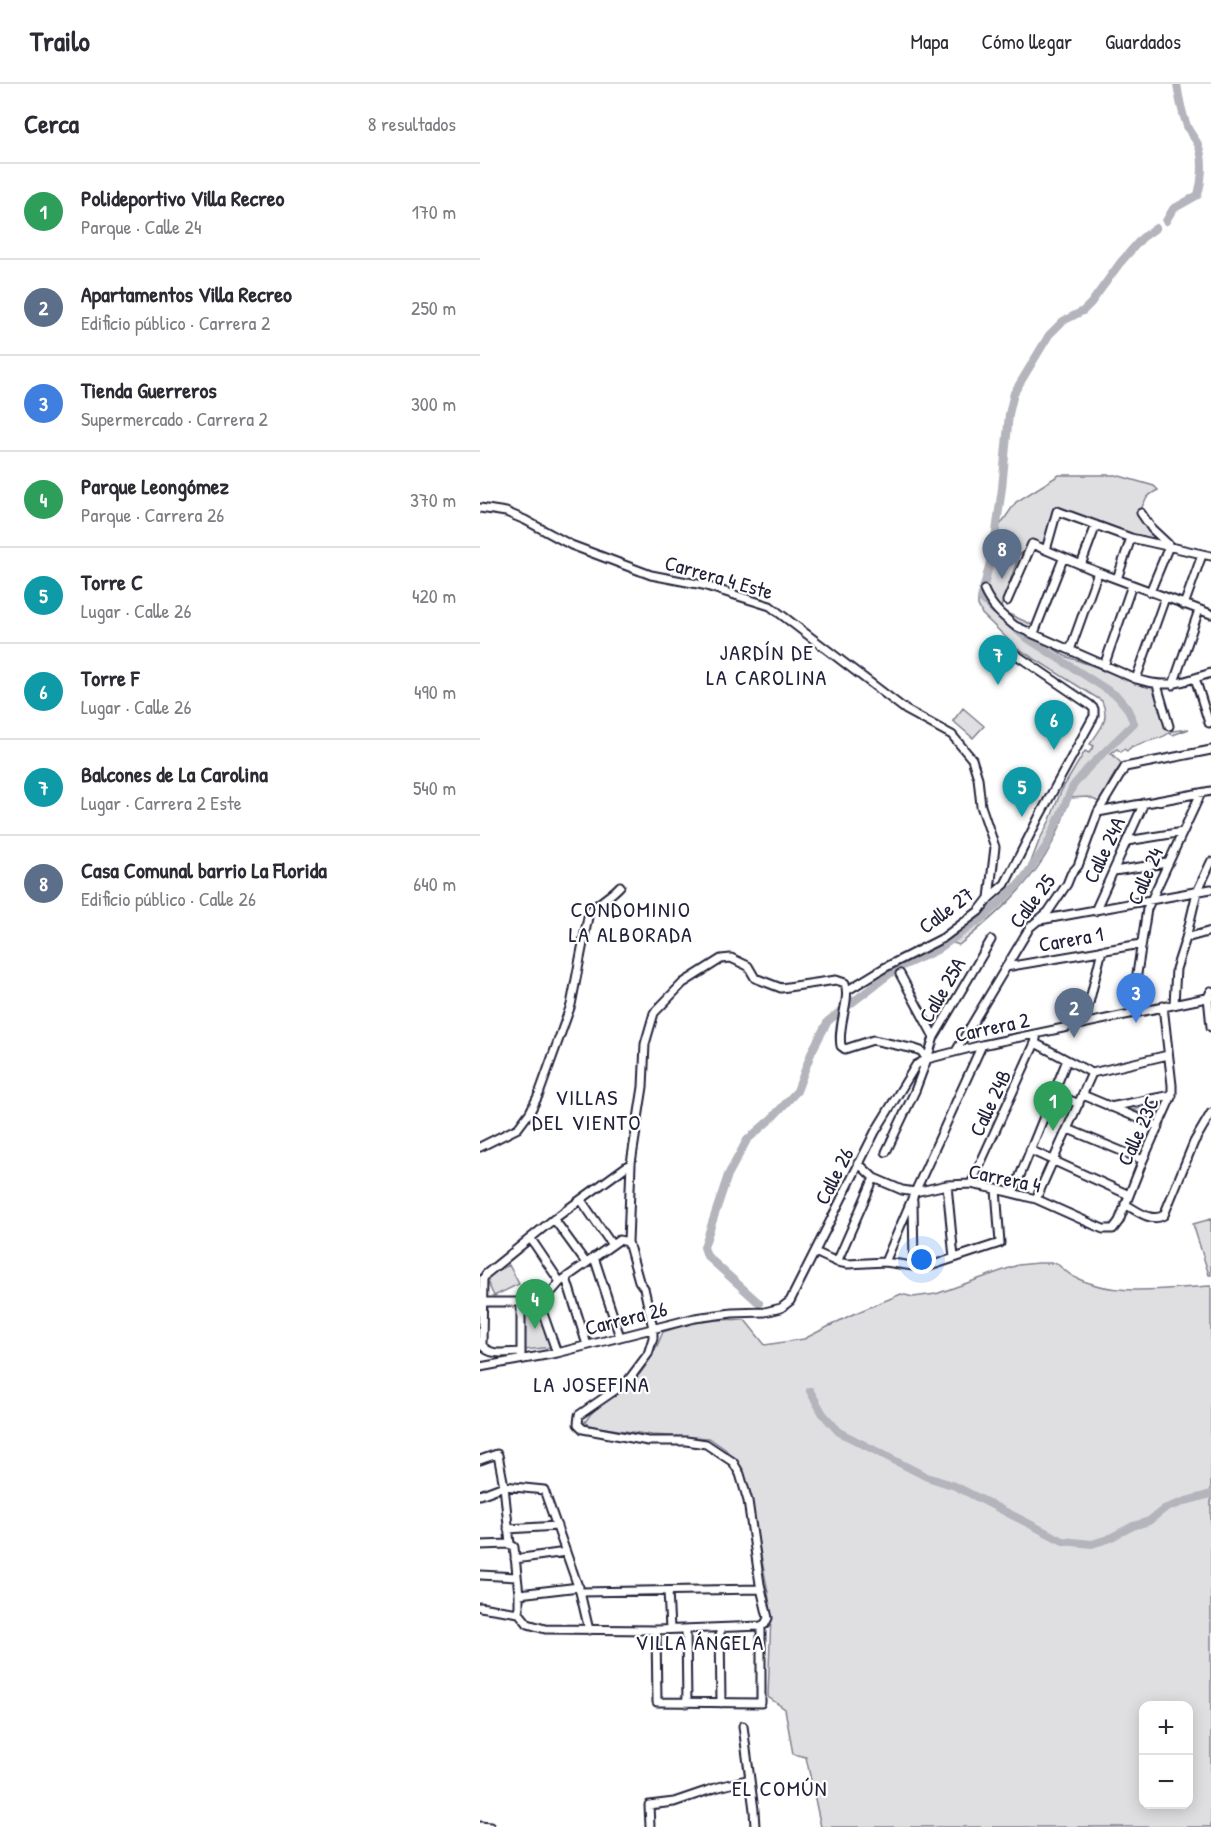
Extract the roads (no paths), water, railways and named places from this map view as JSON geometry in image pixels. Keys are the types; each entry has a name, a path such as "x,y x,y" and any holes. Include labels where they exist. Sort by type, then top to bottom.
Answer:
{"street":[{"name":"Carrera 4 Este","path":"480,508 506,512 571,545 611,561 651,574 703,585 770,606 906,710 952,735 972,759 978,778"},
{"path":"1046,550 1057,511 1131,538 1211,556"},
{"path":"1142,513 1152,529 1169,546"},
{"path":"1082,565 1096,525"},
{"path":"1117,579 1131,538"},
{"path":"1007,601 1032,544 1063,559 1211,614"},
{"path":"1150,592 1169,546"},
{"path":"1184,605 1202,555"},
{"path":"1034,633 1063,559"},
{"path":"1070,650 1098,572"},
{"path":"1104,666 1132,585"},
{"path":"984,590 990,603 1015,626 1136,679 1156,685 1173,685 1211,673"},
{"path":"1136,679 1166,597"},
{"path":"1173,685 1199,610"},
{"path":"989,898 1005,884 1094,716 1094,709 1090,705 1012,652"},
{"path":"1196,678 1209,723"},
{"path":"1156,685 1169,726"},
{"name":"Calle 25","path":"956,1051 1030,927 1052,907 1078,866 1098,812 1125,767 1211,750"},
{"name":"Calle 27","path":"847,993 884,968 943,938 978,911 989,898 995,847 981,807 978,778"},
{"path":"1098,812 1211,792"},
{"name":"Calle 24","path":"1131,1012 1147,909 1201,793"},
{"name":"Calle 24A","path":"1095,910 1144,804"},
{"path":"1127,841 1183,831"},
{"path":"1174,1004 1176,969 1197,892 1211,862"},
{"path":"1113,871 1167,863"},
{"path":"480,1147 518,1128 530,1112 539,1094 571,1005 589,912 613,894 620,885"},
{"path":"1040,920 1211,889"},
{"path":"1186,938 1211,931"},
{"name":"Calle 25A","path":"886,1152 915,1091 933,1036 991,940"},
{"name":"Carera 1","path":"1006,967 1141,944"},
{"path":"1084,1024 1102,950"},
{"path":"480,1460 497,1454 504,1486 510,1544 514,1547 519,1613 528,1624 545,1629 656,1630 762,1626 765,1624 768,1618 761,1589 748,1501 734,1462 706,1444 686,1441 648,1441 584,1429 578,1424 579,1415 627,1382 648,1354 653,1338 644,1288 639,1281 628,1242 631,1163 643,1087 645,1044 654,1013 683,983 721,959 731,958 748,966 755,978 781,988 836,980 845,983 847,993 839,1039 841,1046 845,1049 873,1040 921,1051 924,1060"},
{"path":"900,974 933,1036"},
{"path":"1210,995 1211,1027"},
{"name":"Carrera 2","path":"924,1060 1210,995"},
{"name":"Calle 23C","path":"1113,1229 1119,1221 1157,1126 1172,1095 1163,1006"},
{"name":"Calle 24B","path":"971,1184 1035,1043 1036,1034"},
{"path":"1035,1043 1092,1073 1168,1054"},
{"path":"885,1263 982,1045"},
{"name":"Calle 26","path":"781,1308 790,1301 858,1163 910,1072 924,1060"},
{"path":"1013,1193 1067,1060"},
{"path":"1036,1199 1092,1073"},
{"path":"1053,1094 1079,1104"},
{"path":"1083,1095 1157,1126"},
{"path":"1110,1107 1172,1095"},
{"path":"1125,1204 1152,1218 1158,1219 1164,1215 1194,1142 1211,1113"},
{"path":"1068,1129 1143,1160"},
{"path":"1030,1150 1129,1195"},
{"path":"521,1304 521,1356 490,1353 485,1350 482,1345 481,1303 483,1280 486,1274 554,1219 631,1163"},
{"name":"Carrera 4","path":"858,1163 874,1178 914,1196 947,1185 971,1184 996,1188 1036,1199 1103,1228 1113,1229"},
{"path":"837,1262 874,1178"},
{"path":"947,1185 954,1258"},
{"path":"815,1252 837,1262 865,1265 885,1263 920,1267 930,1266 1000,1244 996,1188"},
{"path":"914,1196 914,1266"},
{"path":"581,1200 612,1245"},
{"path":"554,1219 586,1263"},
{"path":"531,1239 563,1280 587,1345"},
{"path":"540,1305 563,1280 594,1257 619,1240 628,1242"},
{"path":"594,1257 620,1337"},
{"path":"481,1303 540,1305"},
{"path":"540,1305 557,1353"},
{"name":"Carrera 26","path":"480,1367 521,1356 557,1353 695,1318 732,1313 765,1312 781,1308"},
{"path":"480,1495 504,1486 544,1490 580,1590 589,1630"},
{"path":"508,1529 557,1526"},
{"path":"480,1545 510,1544"},
{"path":"515,1559 566,1552"},
{"path":"480,1575 517,1577"},
{"path":"519,1594 580,1590 761,1589"},
{"path":"668,1591 670,1629"},
{"path":"480,1607 519,1613"},
{"path":"656,1630 657,1702 760,1703 762,1626"},
{"path":"720,1628 721,1703"},
{"path":"686,1629 687,1703"},
{"path":"743,1726 755,1827"},
{"path":"650,1827 649,1805 674,1802 750,1779"},
{"path":"480,1826 490,1827"}],"waterway":[{"path":"1166,221 1173,209 1198,195 1202,165 1198,144 1185,121 1177,84"},
{"path":"995,611 981,598 994,546 1009,414 1014,393 1049,335 1063,321 1083,311 1120,263 1142,238 1156,228"},
{"path":"759,1303 707,1256 704,1247 728,1175 747,1140 797,1091 812,1051 828,1021 896,969 937,950 984,917 1021,882 1047,845 1073,786 1134,723 1127,708 1117,696 1025,637 1011,625"},
{"path":"810,1391 823,1414 839,1432 927,1477 955,1486 1063,1541 1092,1544 1108,1539 1133,1526 1149,1521 1164,1509 1211,1494"}],"place":[{"name":"Casa Comunal barrio La Florida","path":"1002,579"},
{"name":"Balcones de La Carolina","path":"998,685"},
{"name":"Torre F","path":"1054,750"},
{"name":"Torre C","path":"1022,817"},
{"name":"Tienda Guerreros","path":"1136,1023"},
{"name":"Apartamentos Villa Recreo","path":"1074,1038"},
{"name":"Polideportivo Villa Recreo","path":"1053,1131"},
{"name":"Parque Leongómez","path":"535,1329"}],"district":[{"name":"JARDÍN DE LA CAROLINA","path":"767,664"},
{"name":"CONDOMINIO LA ALBORADA","path":"631,922"},
{"name":"VILLAS DEL VIENTO","path":"587,1110"},
{"name":"LA JOSEFINA","path":"592,1384"},
{"name":"VILLA ÁNGELA","path":"700,1642"},
{"name":"EL COMÚN","path":"780,1788"}]}
